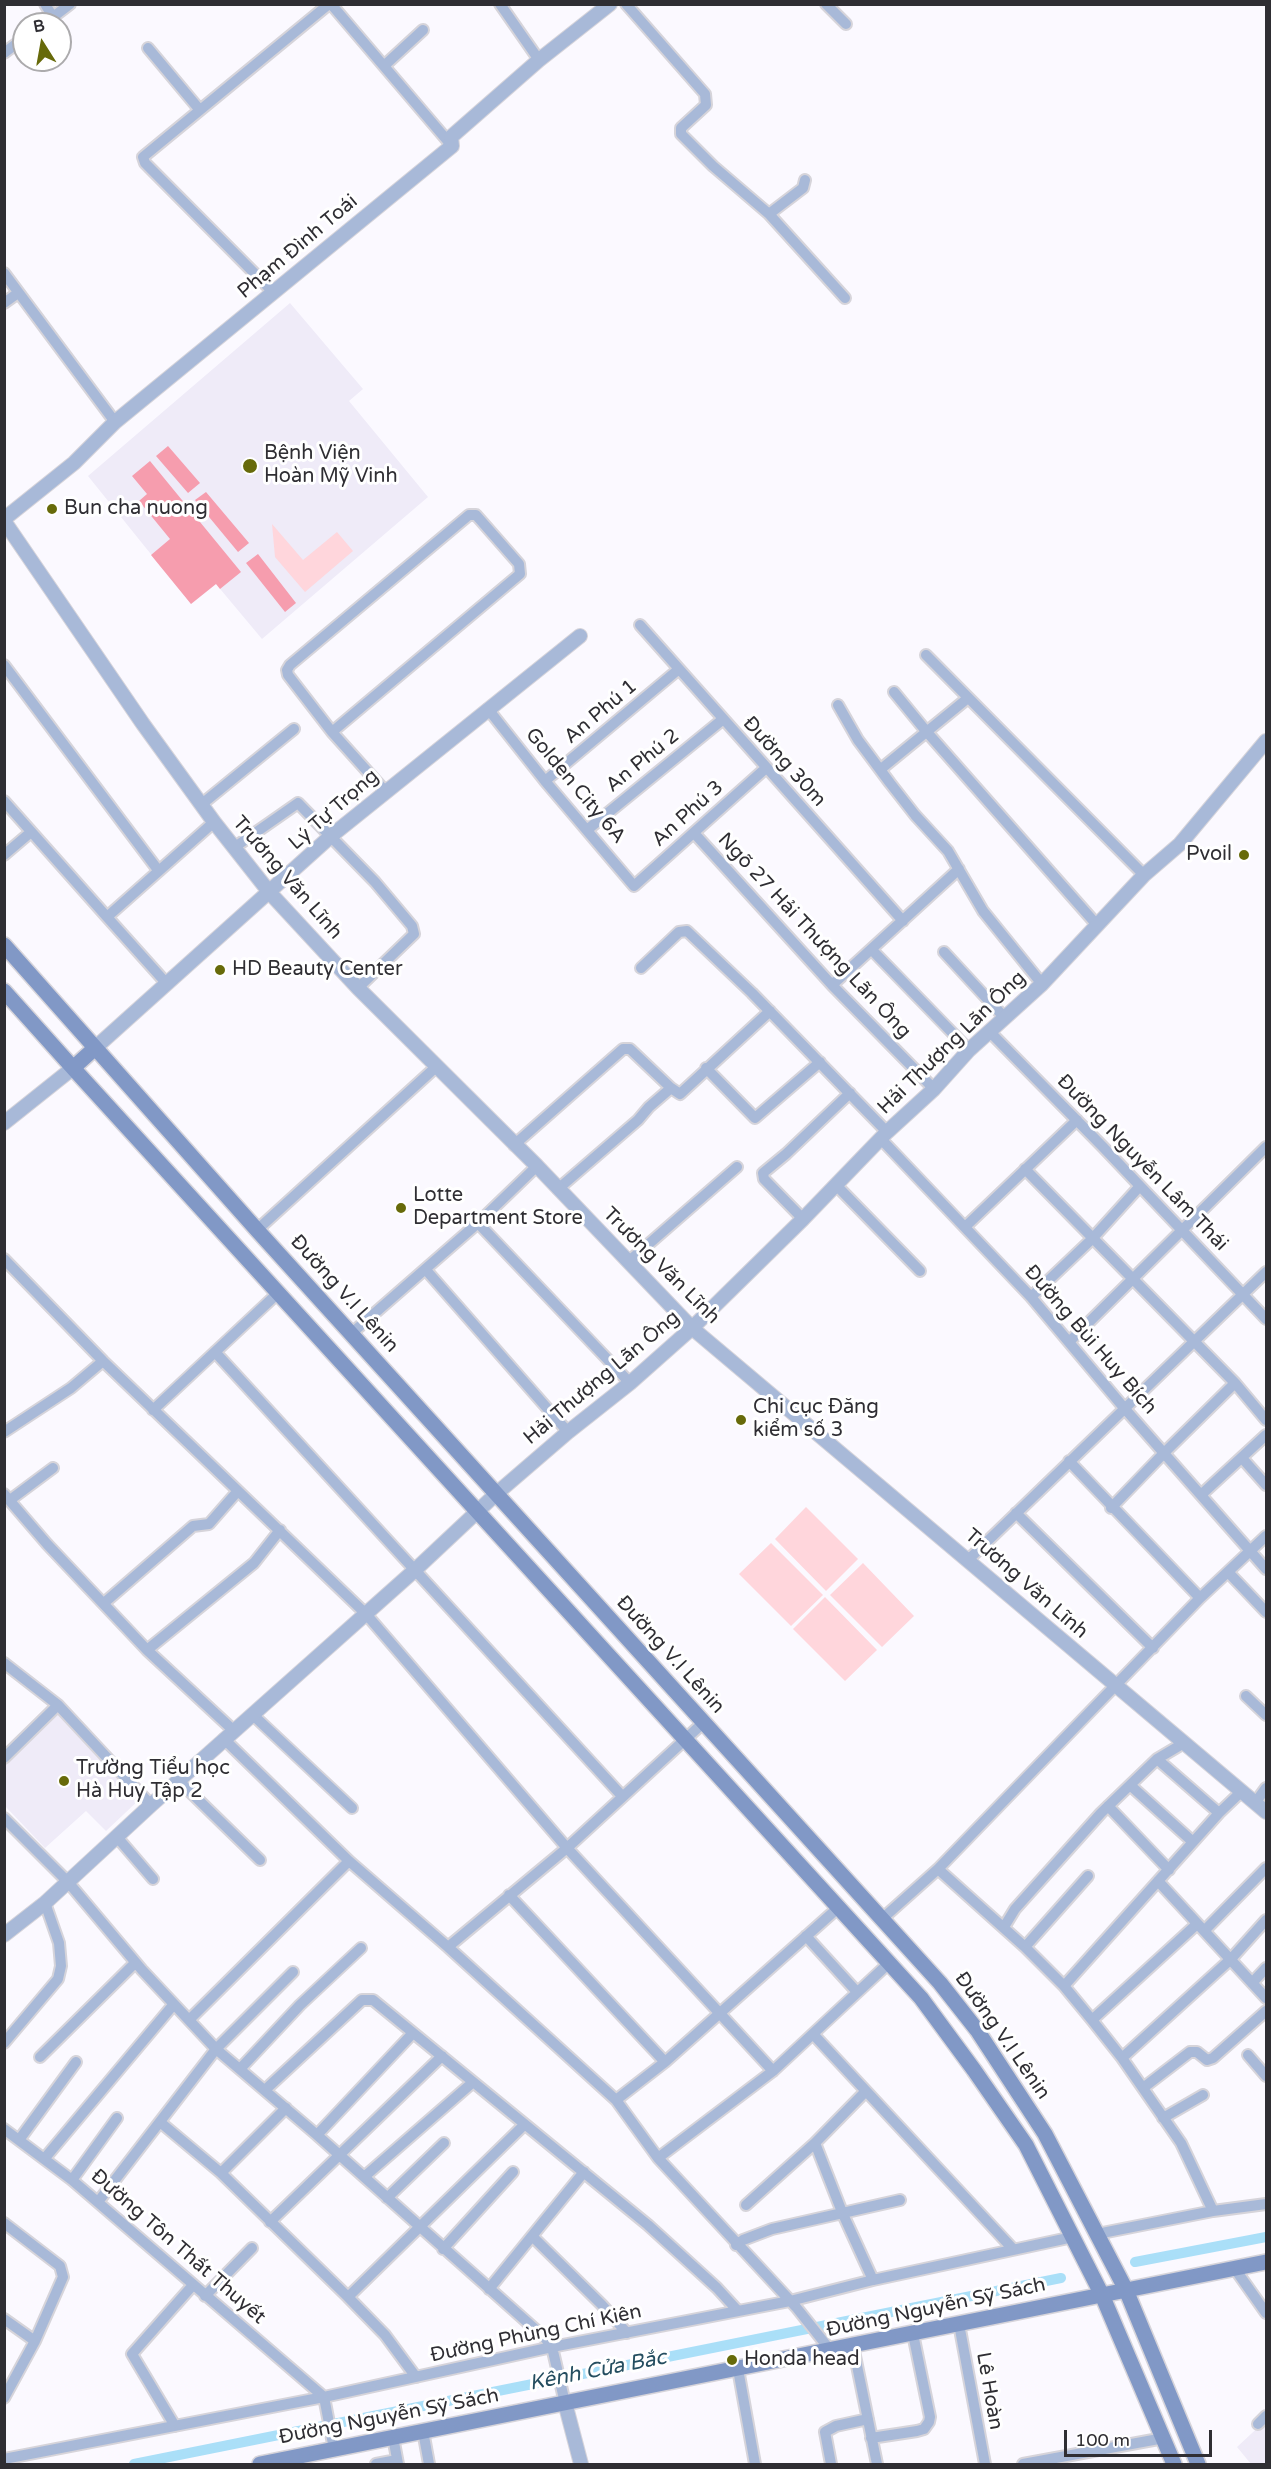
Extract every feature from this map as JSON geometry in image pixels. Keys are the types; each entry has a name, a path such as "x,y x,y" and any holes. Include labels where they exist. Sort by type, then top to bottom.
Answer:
{"main road":[{"name":"Đường V.I Lênin","path":"4,945 257,1230 940,1983 977,2030 1045,2134 1126,2290 1198,2464"},
{"path":"4,991 839,1907 941,2025 1026,2145 1102,2295 1174,2464"},
{"path":"73,1068 95,1048"},
{"path":"787,1850 805,1834"},
{"name":"Đường Nguyễn Sỹ Sách","path":"261,2464 1266,2262"}],"street":[{"path":"273,292 144,160 145,153 330,4 385,65 452,146"},
{"path":"500,4 539,60"},
{"name":"Phạm Đình Toái","path":"4,520 74,463 115,422 452,146 451,137 539,60 610,4"},
{"path":"626,4 705,94 706,105 681,128 681,134 713,166 769,214 845,298"},
{"path":"826,4 846,24"},
{"path":"385,65 423,30"},
{"path":"148,48 199,109"},
{"path":"769,214 803,188 805,180"},
{"path":"4,273 115,422"},
{"path":"4,303 18,293"},
{"path":"332,732 520,574 519,564 476,515 469,515 288,667 288,675 332,732 385,791"},
{"name":"Trương Văn Lĩnh","path":"4,520 143,724 214,822 270,893 358,988 537,1166 692,1328 1261,1808"},
{"name":"Đường 30m","path":"640,625 722,720 903,921"},
{"name":"Lý Tự Trọng","path":"95,1048 331,836 580,636"},
{"path":"926,655 1144,875"},
{"path":"5,666 158,870"},
{"name":"An Phú 1","path":"545,782 679,669"},
{"path":"894,692 1097,925"},
{"path":"881,769 968,698"},
{"path":"838,705 858,740 915,815 948,851 982,911 1042,984"},
{"name":"Golden City 6A","path":"488,709 545,782 634,886"},
{"name":"An Phú 2","path":"587,830 722,720"},
{"path":"201,804 294,729"},
{"name":"Hải Thượng Lãn Ông","path":"4,1935 45,1903 229,1734 415,1570 496,1494 568,1431 630,1383 692,1328 934,1089 969,1050 1042,984 1144,875 1180,844 1266,741"},
{"name":"An Phú 3","path":"634,886 766,768"},
{"path":"4,801 167,984"},
{"path":"235,847 298,803 391,900 414,931 413,936 399,946 358,988"},
{"path":"107,917 214,822"},
{"path":"4,855 31,832"},
{"name":"Ngõ 27 Hải Thượng Lãn Ông","path":"694,833 831,985 934,1089"},
{"path":"831,985 959,869"},
{"name":"Đường Bùi Huy Bích","path":"641,968 679,932 686,930 850,1093 884,1136 1031,1297 1125,1409 1266,1569"},
{"path":"872,950 969,1050"},
{"path":"944,952 1004,1017"},
{"path":"514,1145 625,1048 630,1049 676,1093 683,1092 706,1068 770,1011"},
{"name":"Đường Nguyễn Lâm Thái","path":"990,1032 1183,1230 1266,1319"},
{"path":"706,1068 755,1118 820,1062"},
{"path":"257,1230 436,1067"},
{"path":"4,1123 73,1068"},
{"path":"558,1189 639,1120 649,1107 671,1088"},
{"path":"803,1220 764,1179 763,1173 850,1093"},
{"path":"965,1227 1077,1120"},
{"path":"1069,1342 1266,1147"},
{"path":"352,1333 426,1270 537,1166"},
{"path":"628,1262 737,1167"},
{"path":"1025,1169 1235,1383 1266,1420"},
{"path":"836,1185 920,1271"},
{"path":"1031,1297 1092,1239 1140,1186"},
{"path":"478,1223 630,1383"},
{"path":"4,1259 103,1361 366,1614 567,1848 772,2071"},
{"path":"426,1270 568,1431"},
{"path":"968,1560 1266,1272"},
{"path":"153,1410 278,1293"},
{"path":"215,1352 622,1796"},
{"path":"4,1432 70,1388 103,1361"},
{"path":"1111,1508 1235,1383"},
{"path":"1202,1494 1266,1435"},
{"path":"1242,1458 1266,1485"},
{"path":"1069,1461 1111,1508 1200,1598"},
{"path":"53,1468 7,1497 47,1544 349,1861 448,1947 616,2100 658,2158 793,2304 831,2350"},
{"path":"104,1603 193,1526 209,1524 237,1492"},
{"path":"1016,1514 1153,1648"},
{"path":"147,1650 254,1563 280,1530"},
{"path":"882,1919 938,1869 1200,1598 1266,1536"},
{"path":"1228,1572 1266,1612"},
{"path":"4,1664 58,1706 151,1805"},
{"path":"1246,1696 1266,1714"},
{"path":"4,1758 9,1745 58,1706"},
{"path":"253,1714 352,1808"},
{"path":"448,1947 567,1848 703,1723"},
{"path":"1004,1927 1015,1909 1108,1806 1157,1759 1184,1743"},
{"path":"1157,1759 1218,1813"},
{"path":"178,1780 260,1860"},
{"path":"1130,1785 1193,1842"},
{"path":"1261,1808 1266,1788"},
{"path":"1064,1986 1218,1813 1240,1792"},
{"path":"1108,1806 1169,1870"},
{"path":"4,1818 68,1882 135,1963 216,2049 317,2134 544,2338 552,2347 581,2464"},
{"path":"117,1837 153,1879"},
{"path":"189,2020 349,1861"},
{"path":"1092,2020 1266,1868"},
{"path":"938,1869 1025,1947 1064,1986 1092,2020 1122,2058 1163,2118 1191,2163 1213,2211"},
{"path":"1025,1947 1088,1876"},
{"path":"1158,1881 1266,1998"},
{"path":"509,1895 665,2062"},
{"path":"4,2043 58,1979 61,1966 59,1944 45,1903"},
{"path":"616,2100 665,2062 839,1907"},
{"path":"1122,2058 1231,1959 1266,1920"},
{"path":"806,1936 857,1992"},
{"path":"240,2069 300,2005 361,1948"},
{"path":"40,2057 135,1963"},
{"path":"658,2158 772,2071 889,1963"},
{"path":"1252,1983 1266,1968"},
{"path":"98,2202 216,2049 293,1972"},
{"path":"265,2090 366,1999 373,2000 584,2172 685,2258 738,2311"},
{"path":"45,2158 174,2004"},
{"path":"1143,2088 1190,2052 1197,2052 1207,2060 1213,2058 1266,2011"},
{"path":"317,2134 412,2032"},
{"path":"813,2034 1013,2248"},
{"path":"1248,2055 1266,2076"},
{"path":"270,2222 442,2056"},
{"path":"19,2140 76,2062"},
{"path":"364,2177 472,2082"},
{"path":"746,2205 814,2143 866,2091"},
{"path":"1163,2118 1203,2095"},
{"path":"221,2173 286,2108"},
{"path":"72,2180 117,2118"},
{"path":"160,2122 221,2173 348,2297 385,2335 416,2377"},
{"path":"348,2297 524,2125"},
{"name":"Đường Tôn Thất Thuyết","path":"4,2129 45,2158 98,2202 325,2402"},
{"path":"387,2198 444,2143"},
{"path":"814,2143 873,2280"},
{"path":"443,2249 513,2172"},
{"path":"489,2289 584,2172"},
{"path":"736,2245 772,2229 900,2200"},
{"path":"1097,2234 1213,2211 1266,2204"},
{"path":"4,2223 62,2269 62,2281 35,2341 4,2398"},
{"path":"532,2236 627,2333"},
{"name":"Đường Phùng Chí Kiên","path":"5,2459 175,2426 325,2402 416,2377 552,2347 738,2311 793,2304 873,2280 1013,2248 1073,2237"},
{"path":"205,2296 252,2248"},
{"path":"1235,2269 1266,2313"},
{"path":"175,2426 132,2354 193,2285"},
{"path":"4,2319 35,2341"},
{"name":"Lê Hoàn","path":"959,2324 985,2464"},
{"path":"871,2438 917,2431 924,2429 929,2422 930,2417 913,2334"},
{"path":"853,2346 876,2464"},
{"path":"738,2369 755,2464"},
{"path":"325,2402 334,2450"},
{"path":"831,2464 825,2432 836,2426 868,2420"},
{"path":"423,2431 429,2464"},
{"path":"376,2464 397,2462 393,2438"},
{"path":"1023,2464 1062,2461 1164,2438"}],"shaded area":[{"name":"Bệnh Viện Hoàn Mỹ Vinh","path":"290,303 363,389 349,401 428,497 262,639 216,584 191,604 88,476"},
{"path":"168,446 200,483 188,493 156,456"},
{"path":"150,461 241,572 220,589 216,584 191,604 151,555 170,539 139,501 147,494 132,476"},
{"path":"206,492 249,543 238,552 195,500"},
{"path":"272,524 303,560 337,532 353,551 305,592 275,557"},
{"path":"258,554 296,603 285,612 246,563"},
{"path":"806,1507 858,1559 826,1591 775,1539"},
{"path":"771,1543 823,1595 791,1626 739,1574"},
{"path":"863,1563 914,1616 882,1647 830,1595"},
{"path":"825,1597 877,1650 845,1681 793,1629"},
{"name":"Trường Tiểu học Hà Huy Tập 2","path":"56,1712 141,1798 106,1831 86,1811 45,1848 5,1806 5,1764"},
{"path":"1266,2420 1266,2464 1251,2464 1237,2447"}],"waterway":[{"name":"Kênh Cửa Bắc","path":"1135,2262 1266,2237"},
{"name":"Kênh Cửa Bắc","path":"134,2464 1061,2278"}],"place":[{"name":"Bệnh Viện Hoàn Mỹ Vinh","path":"250,466"},
{"name":"Bun cha nuong","path":"52,509"},
{"name":"Pvoil","path":"1244,855"},
{"name":"HD Beauty Center","path":"220,970"},
{"name":"Lotte Department Store","path":"401,1208"},
{"name":"Chi cục Đăng kiểm số 3","path":"741,1420"},
{"name":"Trường Tiểu học Hà Huy Tập 2","path":"64,1781"},
{"name":"Honda head","path":"732,2360"}]}
